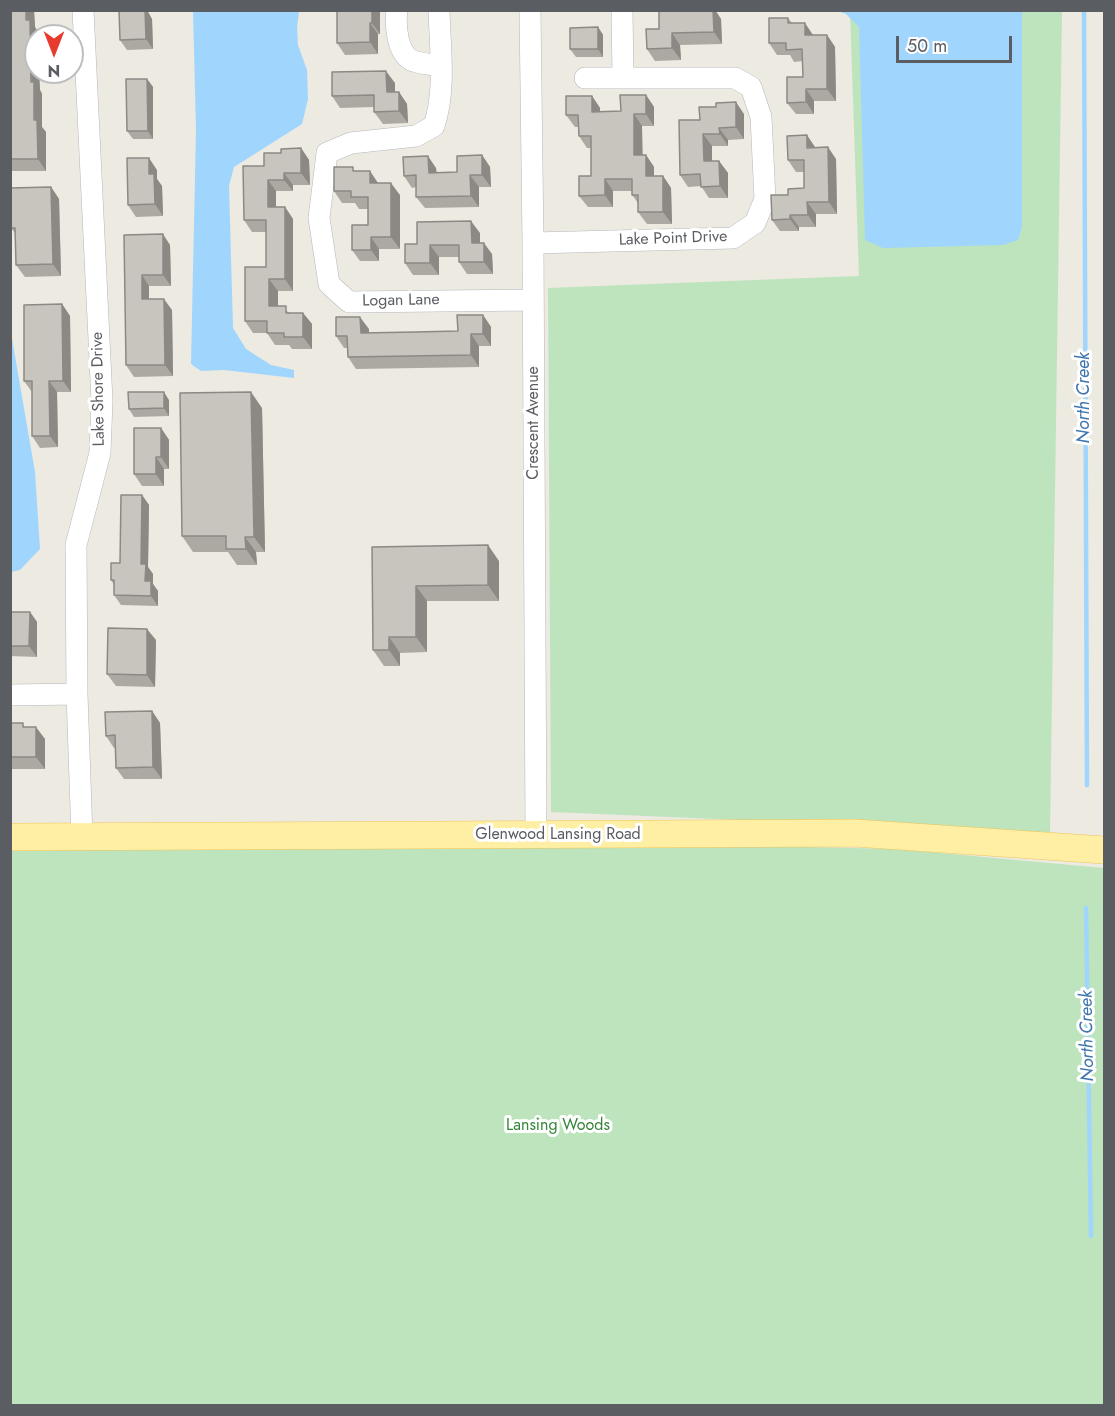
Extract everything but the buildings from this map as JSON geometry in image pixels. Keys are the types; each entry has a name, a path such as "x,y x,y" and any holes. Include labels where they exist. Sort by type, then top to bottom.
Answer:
{"main road":[{"name":"Glenwood Lansing Road","path":"10,837 855,833 1104,850"}],"street":[{"name":"Lake Shore Drive","path":"82,837 77,694 76,545 100,453 102,401 83,10"},
{"path":"397,10 399,38 404,54 412,61 440,66"},
{"name":"Logan Lane","path":"439,10 438,113 434,126 416,136 351,143 327,153 320,218 329,284 349,302 533,300"},
{"name":"Crescent Avenue","path":"530,10 536,835"},
{"path":"622,10 623,78"},
{"name":"Lake Point Drive","path":"533,243 733,238 755,224 765,199 761,117 751,87 735,78 585,78"},
{"path":"10,695 77,694"}],"green space":[{"path":"850,11 1062,11 1050,833 551,812 548,288 859,276"},
{"name":"Lansing Woods","path":"807,847 896,849 1104,868 1104,1405 11,1405 10,848"}],"water":[{"path":"193,11 299,11 298,45 307,70 308,99 302,124 234,167 229,186 233,328 246,349 271,365 294,370 294,378 224,370 201,371 191,364 196,130"},
{"path":"838,11 1022,11 1022,227 1018,240 1003,245 883,248 865,240 859,27 846,14"},
{"path":"11,333 35,472 40,549 20,570 11,572"}],"waterway":[{"name":"North Creek","path":"1084,10 1087,785"},
{"name":"North Creek","path":"1086,908 1091,1236"}]}
